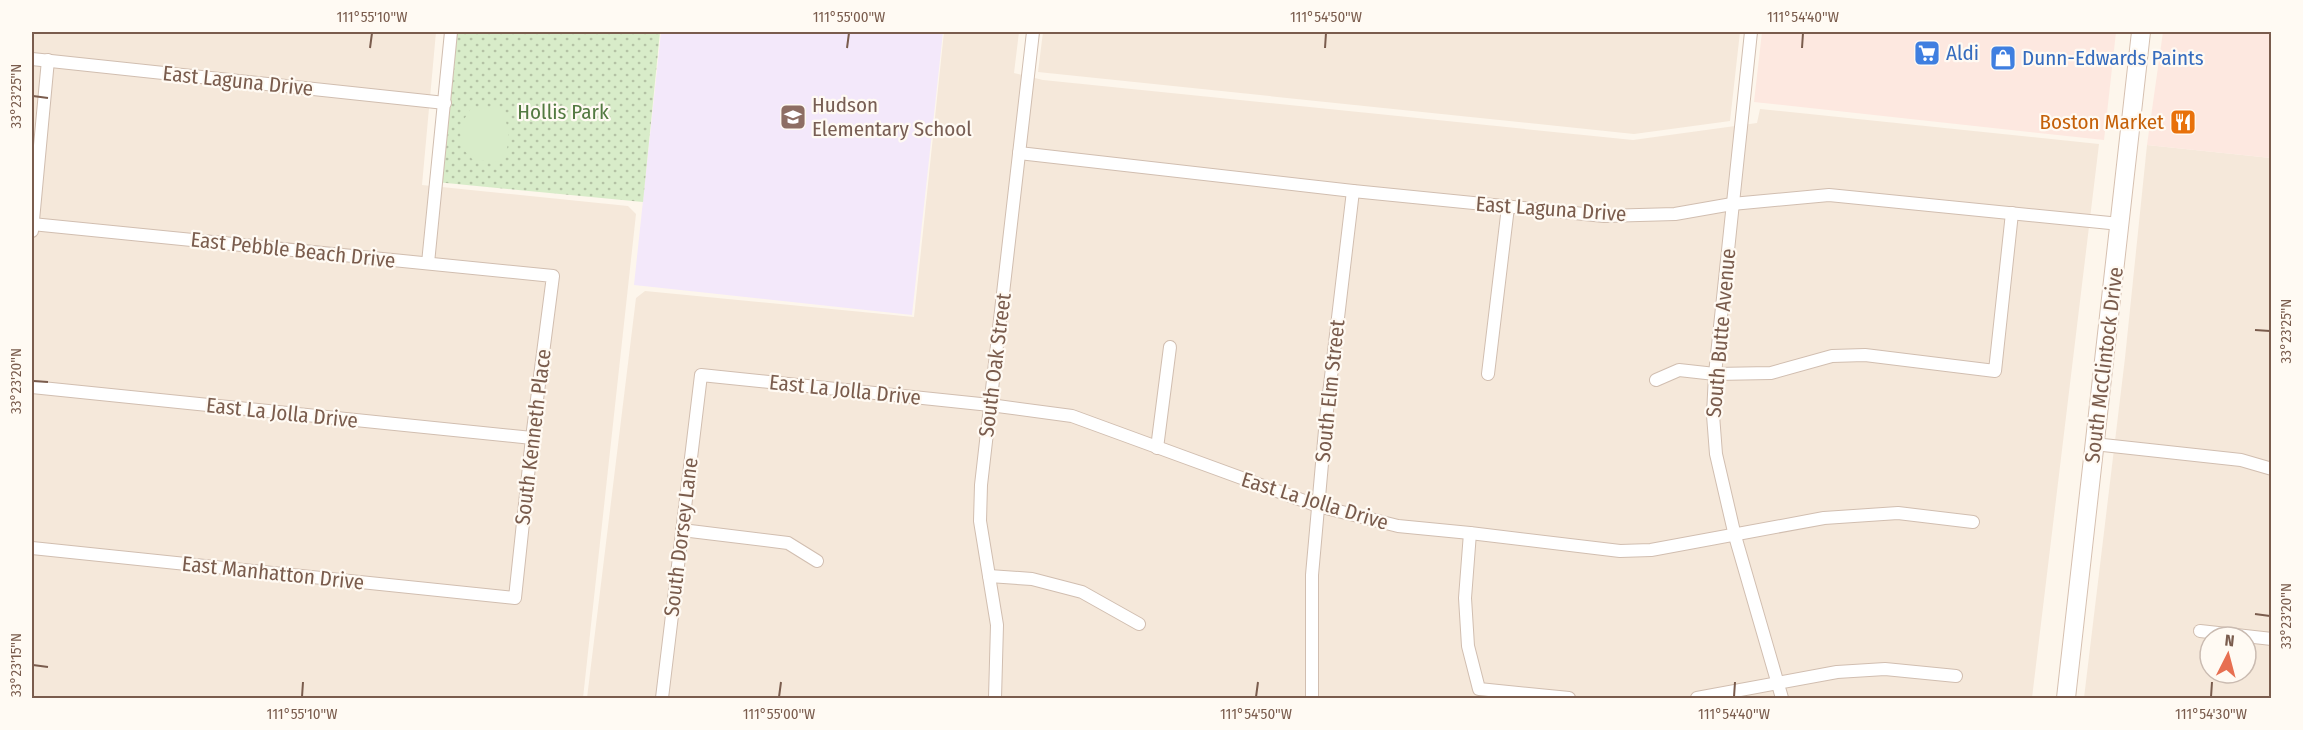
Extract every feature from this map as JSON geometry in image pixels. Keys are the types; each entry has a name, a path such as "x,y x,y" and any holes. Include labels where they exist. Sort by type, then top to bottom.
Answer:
{"main road":[{"name":"South McClintock Drive","path":"2066,699 2141,32"}],"street":[{"path":"428,263 451,32"},
{"name":"South Oak Street","path":"995,699 997,625 980,521 981,484 1033,32"},
{"name":"South Butte Avenue","path":"1751,32 1715,374 1713,415 1716,454 1735,536 1782,699"},
{"name":"East Laguna Drive","path":"32,59 445,103"},
{"path":"32,231 48,60"},
{"name":"East Laguna Drive","path":"1019,153 1353,191 1604,216 1675,214 1732,204 1828,195 2120,224"},
{"name":"South Elm Street","path":"1312,699 1312,575 1353,191"},
{"path":"1488,374 1508,207"},
{"path":"1656,380 1679,370 1715,374 1771,374 1832,357 1865,355 1995,370 2012,213"},
{"name":"East Pebble Beach Drive","path":"32,224 553,276"},
{"name":"South Kenneth Place","path":"515,598 532,438 553,276"},
{"path":"1157,448 1170,347"},
{"name":"East La Jolla Drive","path":"701,375 990,405 1072,416 1318,506 1398,526 1620,551 1651,550 1824,518 1898,513 1972,522"},
{"name":"South Dorsey Lane","path":"662,699 701,375"},
{"name":"East La Jolla Drive","path":"32,387 532,438"},
{"path":"2094,444 2241,460 2271,469"},
{"path":"682,530 788,543 817,561"},
{"path":"1470,533 1465,598 1468,646 1479,689 1569,699"},
{"name":"East Manhatton Drive","path":"32,548 515,598"},
{"path":"989,576 1032,579 1082,592 1139,624"},
{"path":"1697,699 1837,672 1885,669 1956,676"}],"shaded area":[{"path":"32,32 436,32 422,185 628,206 636,214 583,698 32,698"},
{"name":"Hudson Elementary School","path":"661,32 943,32 912,315 634,285"},
{"path":"944,32 1019,32 1014,73 1043,80 1633,140 1757,123 1760,109 2099,144 2032,698 587,698 636,298 645,291 914,317"},
{"path":"1043,32 1740,32 1730,121 1634,134 1038,72"},
{"path":"1762,32 2116,32 2104,140 1754,102"},
{"path":"2163,32 2271,32 2271,158 2147,145"},
{"path":"2147,145 2271,158 2271,698 2084,698 2125,358"}],"green space":[{"name":"Hollis Park","path":"451,32 660,32 643,202 436,182"},
{"path":"472,107 504,109 509,139 504,162 473,160 463,149 459,127"}],"place":[{"name":"Aldi","path":"1927,53"},
{"name":"Dunn-Edwards Paints","path":"2003,58"},
{"name":"Hudson Elementary School","path":"793,117"},
{"name":"Boston Market","path":"2183,122"}]}
